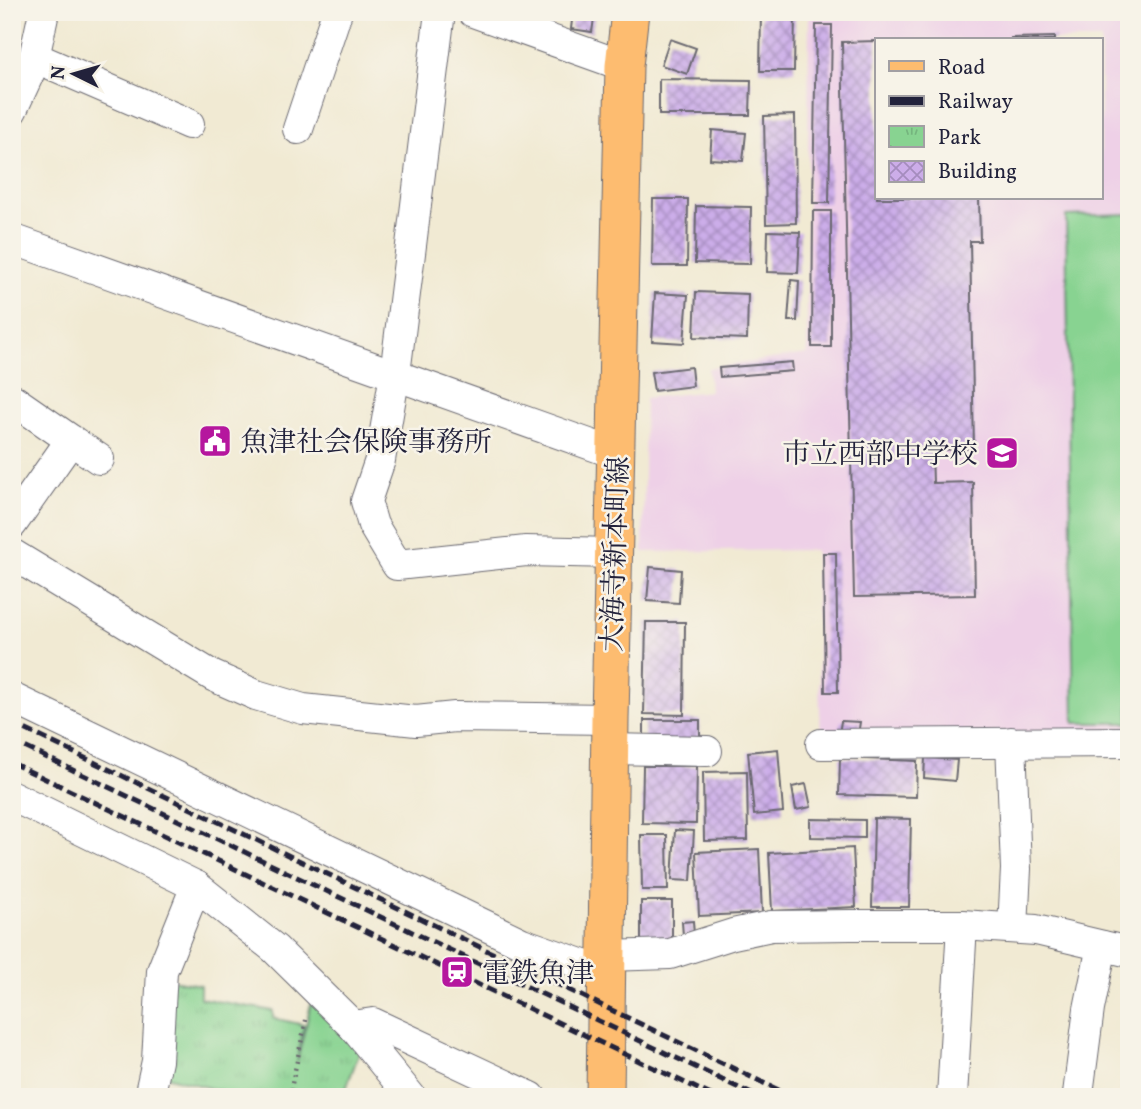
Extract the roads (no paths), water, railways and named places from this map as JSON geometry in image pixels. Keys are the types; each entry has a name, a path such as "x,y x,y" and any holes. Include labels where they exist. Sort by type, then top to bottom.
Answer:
{"main road":[{"name":"大海寺新本町線","path":"605,1097 624,66 630,12"}],"street":[{"path":"12,110 34,57 44,12"},
{"path":"298,129 337,12"},
{"path":"440,12 396,374 380,460 366,502 373,525 397,565 526,551 614,553"},
{"path":"490,15 624,66"},
{"path":"34,57 189,124"},
{"path":"12,239 617,454"},
{"path":"12,399 99,459"},
{"path":"12,524 71,440"},
{"path":"12,554 213,676 256,695 303,709 415,721 455,717 610,734 707,751"},
{"path":"12,698 522,943 607,965 670,954 733,934 771,926 962,925 1013,928 1036,930 1115,949 1089,1009 1078,1094"},
{"path":"1011,742 1016,869 1013,928"},
{"path":"821,744 1129,742"},
{"path":"12,796 196,886 275,949 315,988 353,1026 411,1097"},
{"path":"149,1097 157,1061 162,971 196,886"},
{"path":"952,1097 962,925"},
{"path":"353,1026 373,1023 531,1097"}],"railway":[{"path":"12,723 793,1097"},
{"path":"12,741 758,1097"},
{"path":"12,763 715,1097"}],"place":[{"name":"魚津社会保険事務所","path":"215,441"},
{"name":"市立西部中学校","path":"1002,453"},
{"name":"電鉄魚津","path":"457,972"}]}
